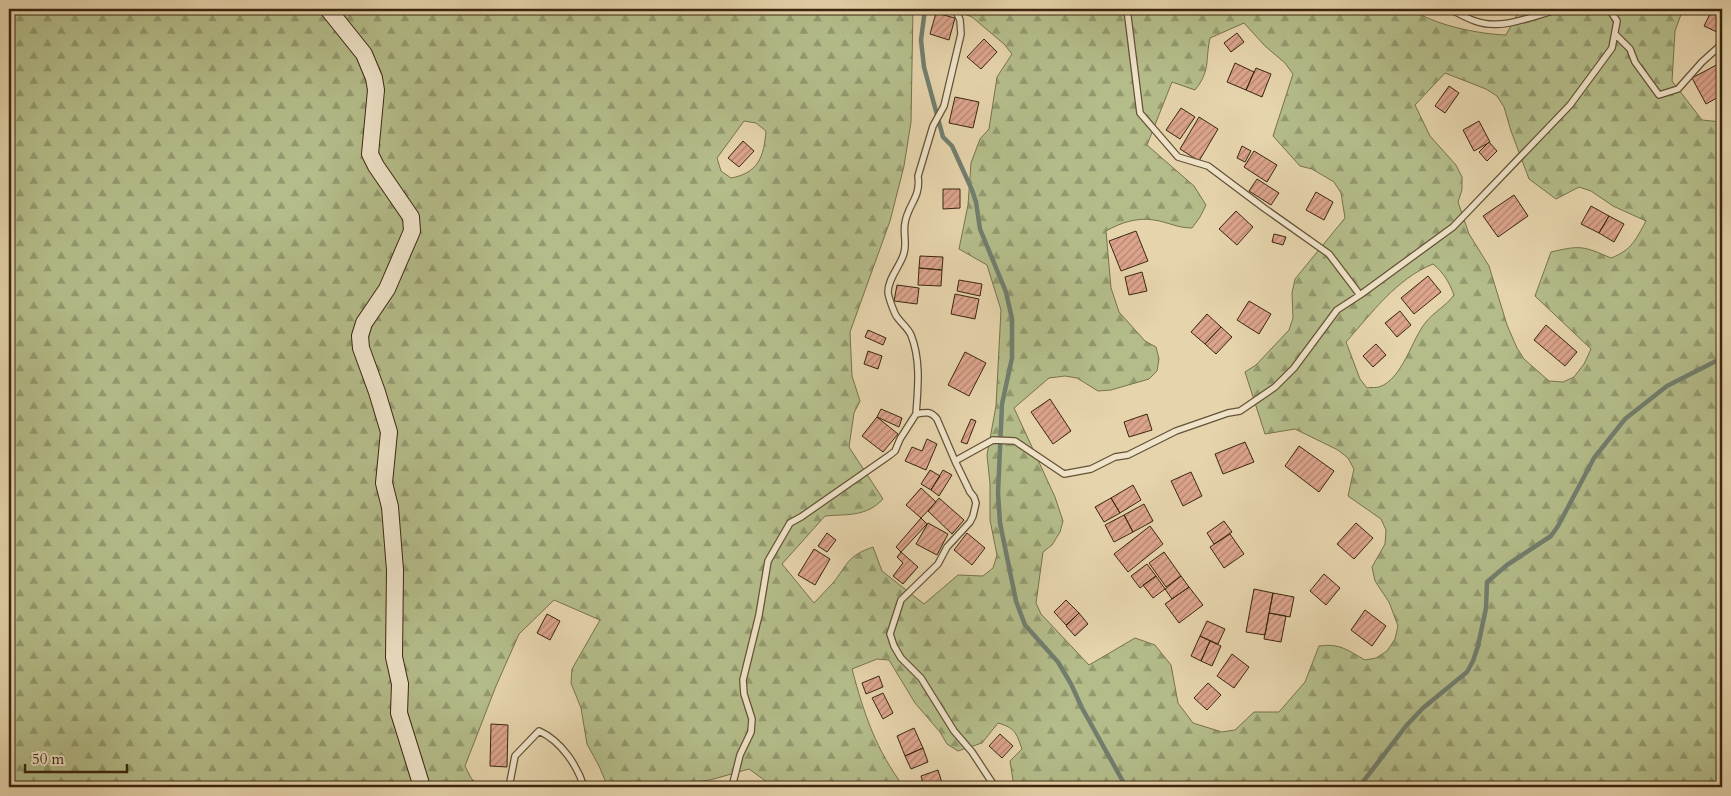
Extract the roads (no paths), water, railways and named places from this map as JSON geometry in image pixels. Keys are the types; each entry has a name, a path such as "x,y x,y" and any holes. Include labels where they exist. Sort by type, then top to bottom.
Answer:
{"street":[{"path":"328,9 364,54 374,78 376,90 370,154 376,166 411,217 412,231 387,289 364,323 360,336 361,348 378,392 389,432 384,483 390,507 395,570 394,657 400,684 399,713 422,787"}],"lane":[{"path":"732,787 740,755 752,732 752,719 744,694 743,680 759,615 768,561 790,523 895,451 900,439 916,414 919,372 914,344 910,332 897,318 888,292 904,255 905,223 916,198 919,184 918,176 933,126 944,106 961,34 960,20 954,9"},
{"path":"1127,9 1140,113 1178,157 1208,166 1329,254 1360,295"},
{"path":"1450,9 1475,21 1500,24 1515,22 1559,9"},
{"path":"955,461 993,440 1016,441 1064,474 1091,469 1115,457 1128,455 1176,431 1228,413 1240,411 1275,388 1294,368 1337,310 1453,227 1570,105 1612,48 1617,21 1609,9"},
{"path":"1615,34 1630,49 1635,62 1659,95 1678,89 1702,62 1722,44"},
{"path":"916,414 928,412 934,414 976,503 974,516 947,547 938,564 902,600 890,634 901,658 921,678 954,731 972,752 995,787"},
{"path":"509,787 515,756 538,731 550,736 575,765 584,787"}],"waterway":[{"path":"925,9 921,40 924,67 943,137 952,146 972,190 976,202 980,229 1006,292 1012,319 1012,358 1002,404 998,493 1000,523 1016,601 1025,625 1058,662 1126,787"},
{"path":"1359,787 1406,726 1423,708 1467,672 1478,646 1486,608 1487,582 1507,565 1551,536 1594,458 1625,419 1667,386 1722,358"}]}
